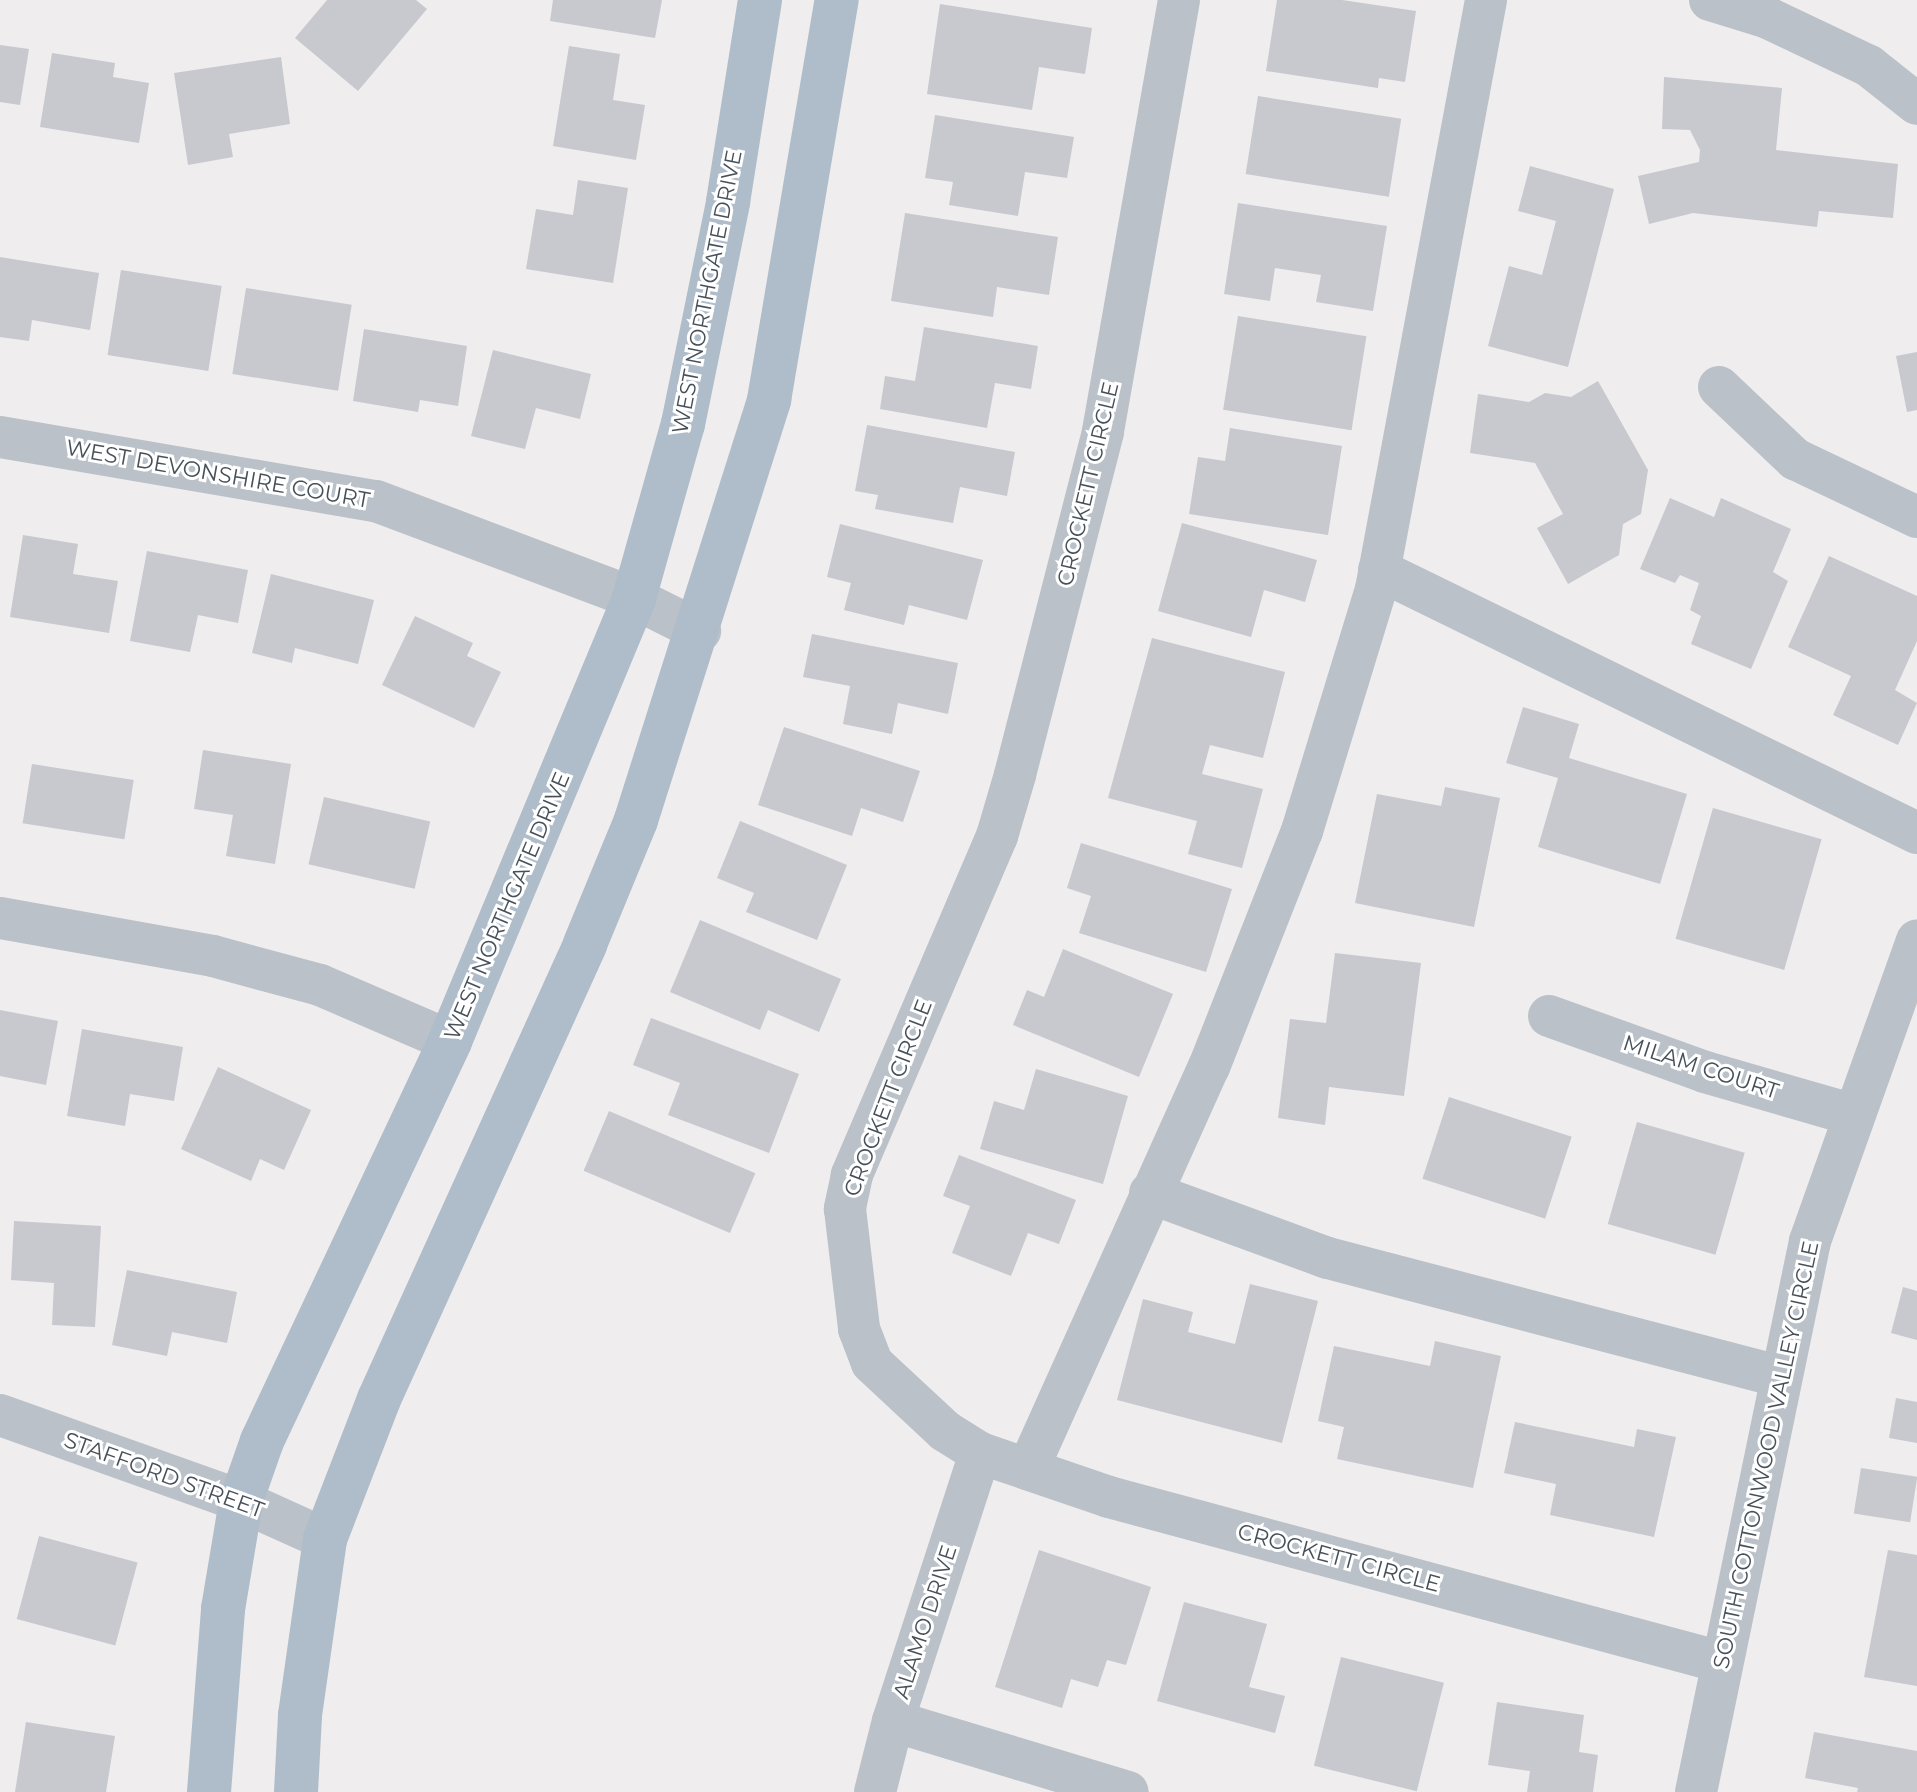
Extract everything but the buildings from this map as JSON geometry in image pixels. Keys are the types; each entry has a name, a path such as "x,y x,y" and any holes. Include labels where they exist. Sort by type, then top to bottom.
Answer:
{"main road":[{"name":"WEST NORTHGATE DRIVE","path":"209,1792 223,1609 241,1501 294,1363 450,1041 634,598 683,424 728,202 760,0"},
{"path":"296,1792 300,1715 325,1539 379,1399 585,944 636,820 700,631 769,400 837,0"}],"street":[{"name":"CROCKETT CIRCLE","path":"1179,0 1103,432 1015,775 997,836 852,1175 845,1209 859,1329 872,1363 945,1431 980,1453 1109,1497 1721,1662"},
{"path":"1028,1469 1209,1067 1302,831 1379,570 1486,0"},
{"path":"1710,0 1768,18 1869,66 1917,104"},
{"path":"1719,387 1795,459 1917,517"},
{"name":"WEST DEVONSHIRE COURT","path":"0,437 376,501 634,598 700,631"},
{"path":"1379,570 1917,833"},
{"path":"0,918 213,956 320,985 450,1041"},
{"name":"SOUTH COTTONWOOD VALLEY CIRCLE","path":"1696,1792 1778,1376 1810,1241 1917,941"},
{"name":"MILAM COURT","path":"1549,1016 1705,1072 1854,1115"},
{"path":"1150,1193 1328,1258 1778,1376"},
{"name":"STAFFORD STREET","path":"0,1415 241,1501 325,1539"},
{"name":"ALAMO DRIVE","path":"875,1792 893,1721 980,1453"},
{"path":"893,1721 1128,1792"}]}
